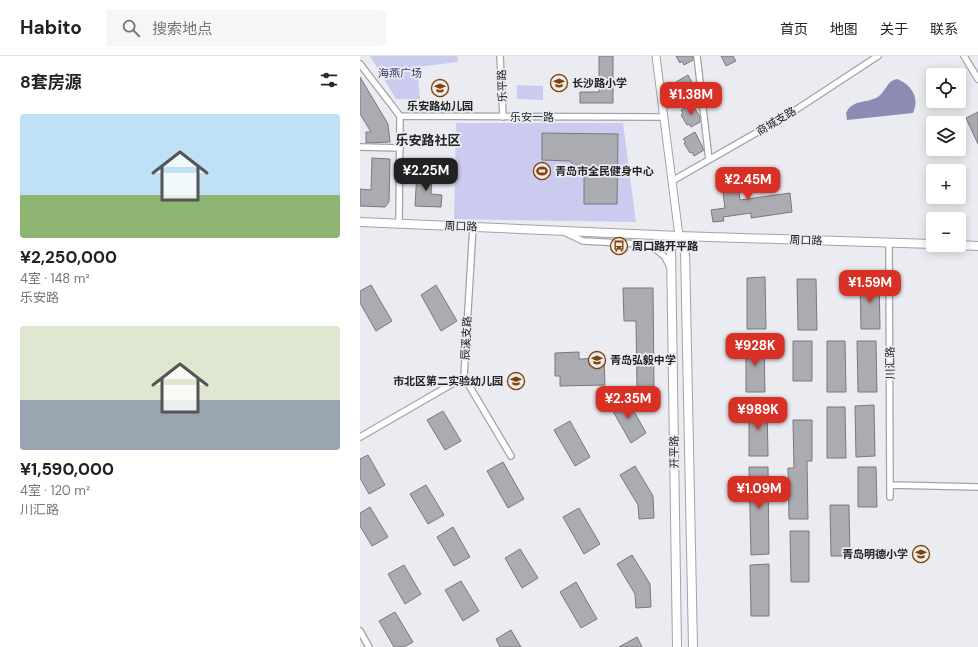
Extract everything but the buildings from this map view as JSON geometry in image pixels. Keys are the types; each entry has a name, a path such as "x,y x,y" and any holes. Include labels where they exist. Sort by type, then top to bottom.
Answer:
{"main road":[{"name":"周口路","path":"360,222 679,236 926,244"},
{"name":"开平路","path":"677,647 670,249 679,236"},
{"name":"开平路","path":"679,236 684,249 693,647"},
{"path":"966,245 978,246"}],"street":[{"name":"乐平路","path":"500,56 503,117"},
{"name":"开平路","path":"656,56 679,236"},
{"path":"697,56 709,160"},
{"name":"商城支路","path":"672,181 791,113 878,56"},
{"path":"964,56 978,79"},
{"path":"360,64 400,116 399,223"},
{"name":"乐安一路","path":"400,116 663,117"},
{"path":"360,147 400,148"},
{"name":"辰溪支路","path":"464,377 473,226"},
{"name":"周口路","path":"562,231 583,241 651,245 660,245 679,236"},
{"name":"川汇路","path":"889,242 890,497"},
{"path":"651,245 665,256 671,268"},
{"path":"360,437 464,377 511,456"},
{"path":"891,485 978,487"},
{"path":"360,631 370,647"}],"green space":[{"name":"海燕广场","path":"370,56 457,56 458,62 417,67 420,99 396,99"},
{"path":"517,85 543,86 543,100 517,99"},
{"name":"青岛市全民健身中心","path":"456,123 623,123 636,222 454,219"}],"shaded area":[{"path":"897,79 910,88 915,97 916,102 913,113 847,120 846,113 852,106 859,102 876,98 882,93 890,82"}],"place":[{"name":"长沙路小学","path":"559,83"},
{"name":"乐安路幼儿园","path":"440,88"},
{"name":"青岛市全民健身中心","path":"542,171"},
{"name":"周口路开平路","path":"619,246"},
{"name":"青岛弘毅中学","path":"597,360"},
{"name":"市北区第二实验幼儿园","path":"516,381"},
{"name":"青岛明德小学","path":"921,554"}],"district":[{"name":"乐安路社区","path":"428,140"}]}
